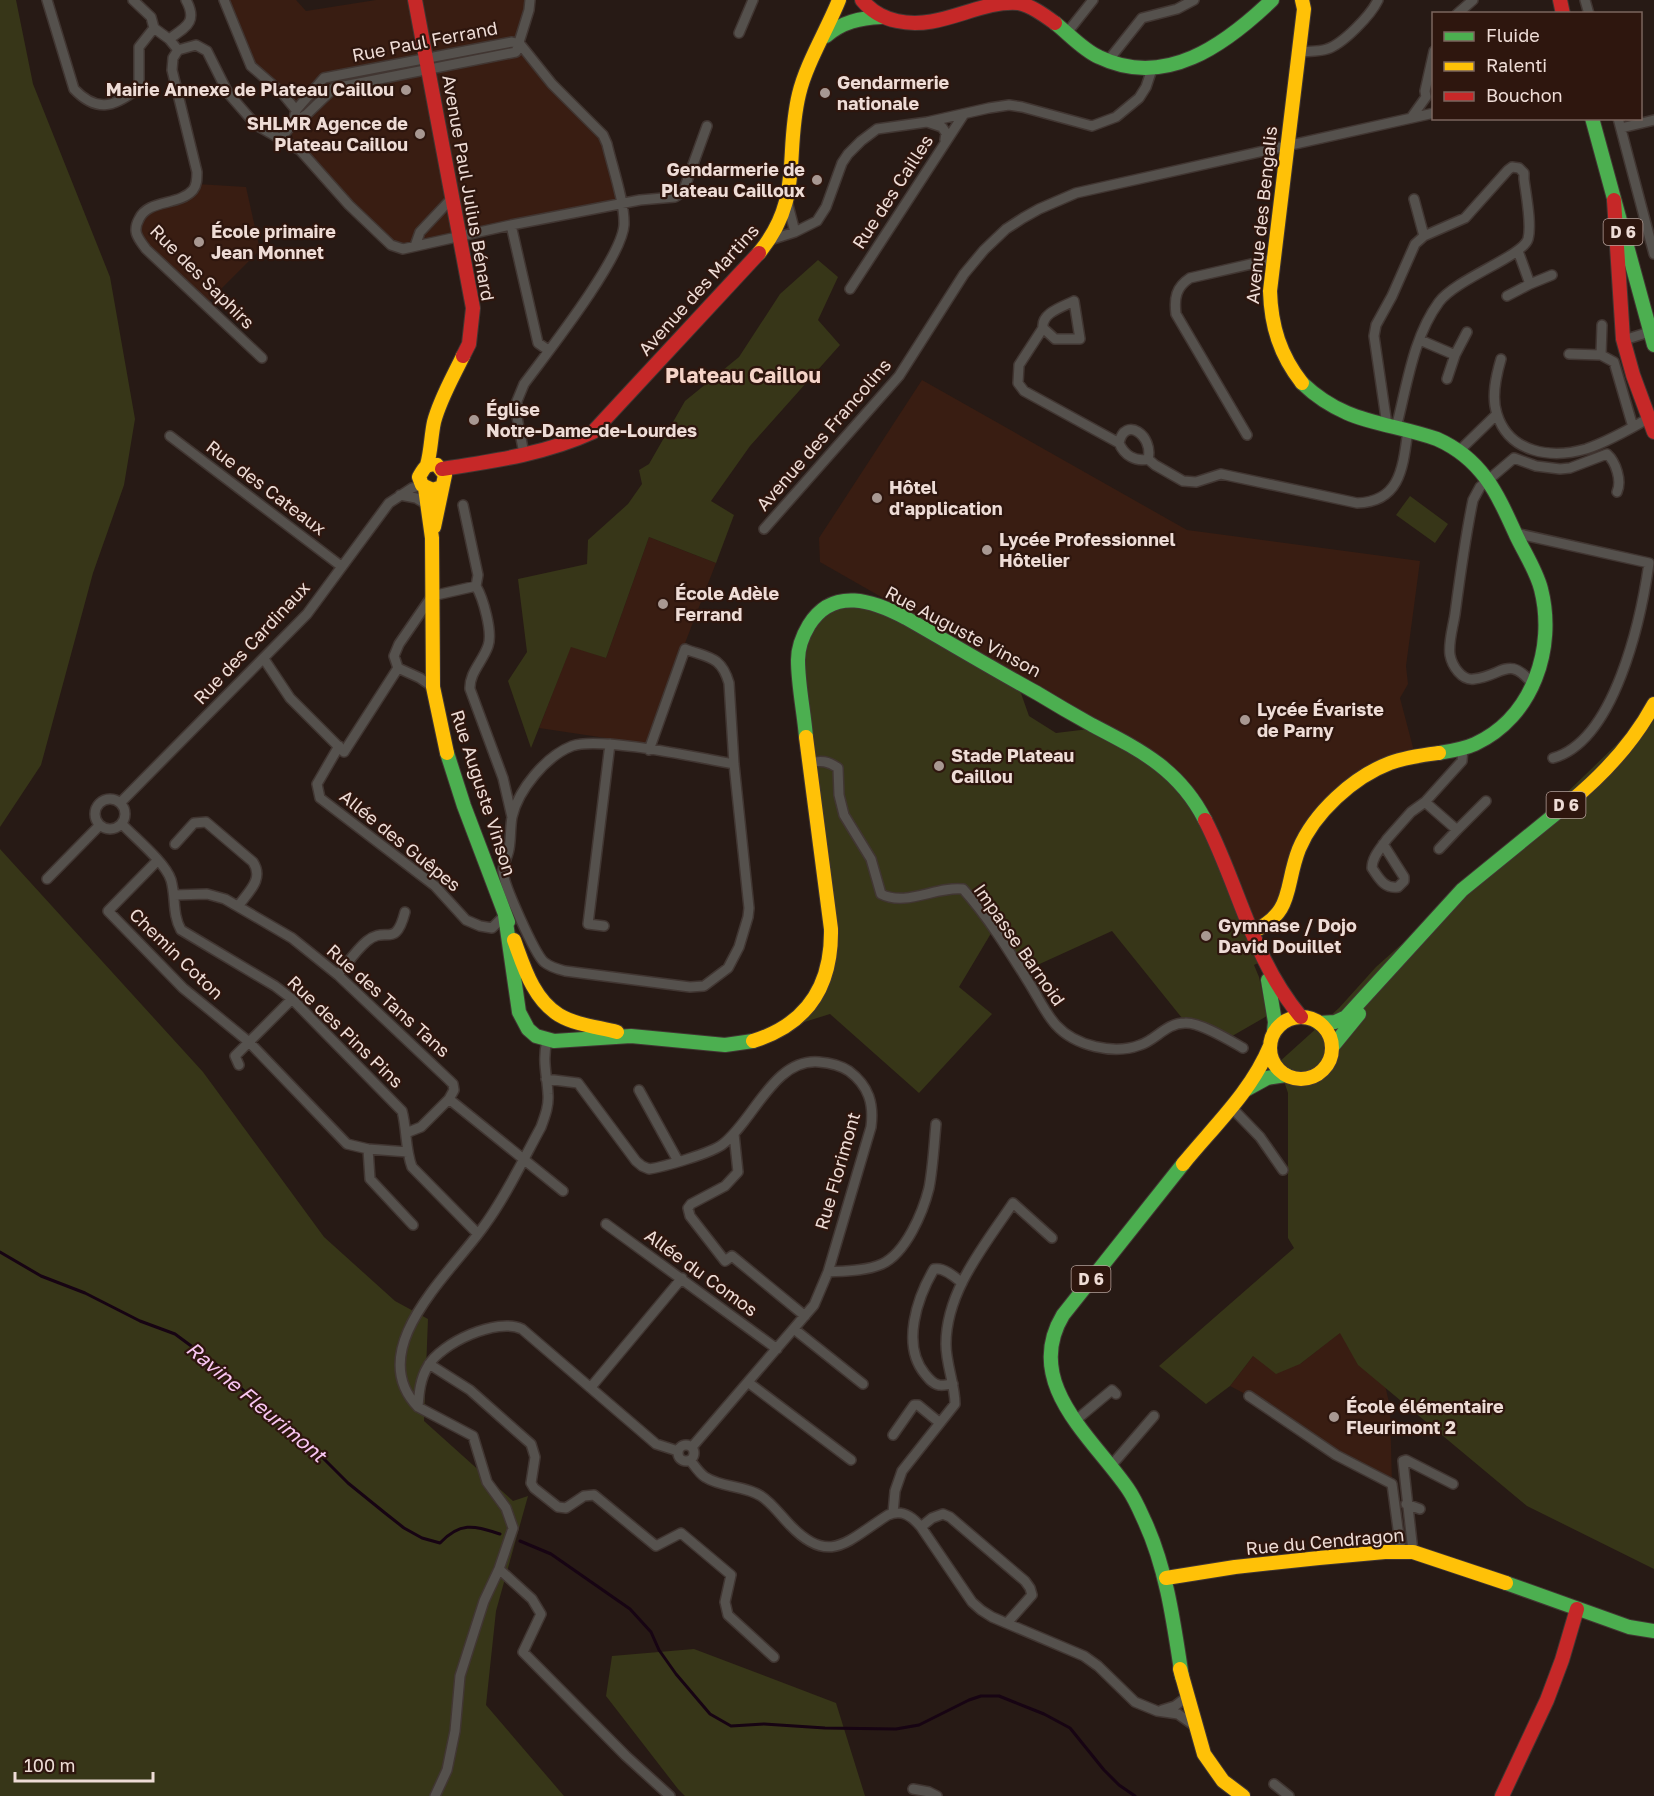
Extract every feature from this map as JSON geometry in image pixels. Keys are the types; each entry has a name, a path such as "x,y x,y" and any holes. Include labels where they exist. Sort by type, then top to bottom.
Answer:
{"main road":[{"name":"Avenue Paul Julius Bénard","path":"414,0 471,290 472,323 468,348 442,399 434,423 432,476 428,505 432,538"},
{"name":"Avenue des Martins","path":"432,476 563,445 593,432 770,240 788,205 793,177 794,121 798,99 808,66 823,40 839,0"},
{"path":"862,0 881,16"},
{"path":"823,40 842,23 856,18 881,16 910,24 932,20 982,2 999,0 1033,8 1107,62 1133,69 1152,69 1177,66 1202,54 1272,0"},
{"name":"Avenue des Bengalis","path":"1252,932 1270,923 1276,917 1281,909 1300,847 1306,836 1345,791 1390,762 1415,754 1463,747 1480,742 1503,723 1534,686 1545,649 1544,599 1540,586 1488,479 1479,467 1460,450 1442,441 1351,416 1336,409 1311,392 1287,364 1278,347 1270,316 1270,291 1304,9 1302,0"},
{"name":"D 6","path":"1593,120 1654,345"},
{"name":"D 6","path":"1603,120 1654,311"},
{"path":"1614,200 1614,227 1620,277 1620,319 1624,340 1654,432"},
{"path":"432,476 432,538"},
{"name":"Rue Auguste Vinson","path":"432,538 433,687 436,711 446,748 488,871 527,973 541,999 552,1010 565,1017 630,1036"},
{"name":"Rue Auguste Vinson","path":"503,910 519,1012 525,1027 536,1038 550,1041 630,1036 736,1044 760,1038 784,1028 799,1018 810,1006 827,973 831,956 831,929 798,659 800,642 806,627 816,614 832,604 849,600 865,601 901,616 1096,727 1139,748 1167,770 1188,793 1210,829 1277,989 1301,1017"},
{"name":"D 6","path":"1319,1023 1335,1022 1346,1017 1462,890 1590,785 1618,756 1644,723 1654,704"},
{"name":"D 6","path":"1332,1047 1350,1023 1467,899 1596,791 1624,762 1654,722"},
{"name":"Rue Auguste Vinson","path":"1264,960 1273,1010 1274,1031"},
{"path":"515,994 530,992 541,999"},
{"path":"550,1041 562,1034 565,1017"},
{"path":"1291,1018 1311,1018 1319,1023 1326,1030 1332,1047 1327,1065 1313,1076 1295,1078 1286,1075 1274,1063 1270,1046 1274,1031 1291,1018"},
{"name":"D 6","path":"1243,1796 1215,1772 1204,1754 1143,1543 1111,1469 1066,1405 1052,1372 1049,1354 1055,1328 1135,1223 1247,1089 1262,1065 1270,1046"},
{"name":"D 6","path":"1247,1089 1267,1078 1286,1075"},
{"path":"1111,1469 1135,1510 1159,1575 1166,1578"},
{"name":"Rue du Cendragon","path":"1166,1578 1235,1567 1407,1552 1450,1563 1576,1609 1653,1633"},
{"name":"D 6","path":"1166,1578 1182,1677"},
{"path":"1502,1796 1547,1701 1561,1665 1576,1609"}],"street":[{"path":"47,0 74,89 93,104 108,106 137,90 139,46 154,28"},
{"path":"133,0 151,17 154,28 169,39 178,50 196,45 207,51 228,93 256,125 300,150 349,205 391,245 403,249 640,200 675,197 682,192 706,126"},
{"path":"169,39 189,24 192,16 186,0"},
{"path":"224,0 251,66 282,93 296,110"},
{"path":"524,454 517,417 517,401 524,384 581,304 620,243 624,223 603,135 552,84 519,44 530,10 530,0"},
{"path":"739,33 753,0"},
{"path":"1066,34 1093,0"},
{"path":"1107,62 1142,18 1177,9 1194,0"},
{"path":"1299,52 1327,49 1341,41 1374,8 1378,0"},
{"path":"1459,12 1473,0"},
{"name":"Rue Paul Ferrand","path":"329,91 512,42 519,44"},
{"name":"Rue des Saphirs","path":"178,50 172,70 197,172 196,184 192,192 183,198 152,207 141,213 135,225 135,236 262,358"},
{"path":"1411,118 1426,97 1425,91 1432,60"},
{"name":"Rue Paul Ferrand","path":"324,78 427,64"},
{"path":"770,240 795,232 817,221 826,207 842,163 861,141 878,129 927,122 1009,105 1092,126 1116,117 1139,98 1146,87 1152,69"},
{"path":"281,138 293,123 307,114 329,91 324,78 296,110 293,123"},
{"name":"Avenue des Francolins","path":"764,529 899,376 964,274 1006,229 1039,209 1076,194 1432,113"},
{"name":"Rue des Cailles","path":"850,289 964,114"},
{"path":"1654,120 1619,123 1654,254"},
{"path":"927,122 942,127 946,133 943,145"},
{"path":"1148,459 1183,481 1196,482 1221,474 1357,503 1372,502 1384,497 1398,476 1404,459 1374,347 1376,325 1392,296 1413,248 1424,236 1465,218 1508,170 1516,167 1524,173 1528,234 1526,244 1518,251 1458,285 1441,300 1428,320 1420,340 1397,428"},
{"path":"415,246 420,232 453,197"},
{"path":"1414,199 1424,236"},
{"path":"788,205 795,232"},
{"path":"511,225 538,343 548,350"},
{"path":"1518,251 1530,284"},
{"path":"1247,435 1176,314 1176,296 1183,283 1190,278 1273,259"},
{"path":"1507,296 1552,275"},
{"path":"1042,328 1055,339 1080,339 1074,301 1044,318 1042,328 1019,365 1018,383 1032,396 1119,443 1130,457 1148,459"},
{"path":"1601,355 1602,325"},
{"path":"1447,379 1467,332"},
{"path":"1624,340 1643,334"},
{"path":"1420,340 1455,356"},
{"path":"1569,354 1601,355 1614,362 1633,427"},
{"path":"1501,359 1496,379 1495,405 1506,432 1519,445 1543,452 1587,448 1649,418"},
{"path":"1460,450 1497,414"},
{"path":"1119,443 1120,436 1125,431 1137,430 1147,440 1150,452 1148,459"},
{"name":"Rue des Cateaux","path":"170,436 341,566"},
{"path":"1534,686 1519,670 1509,668 1473,680 1465,678 1458,672 1450,655 1472,506 1480,487 1514,458 1536,466 1560,469 1582,464 1607,454 1611,458 1619,481 1620,486 1617,492"},
{"name":"Rue des Cardinaux","path":"120,803 307,614 389,503 432,476"},
{"path":"398,496 416,498 428,505"},
{"path":"463,505 478,575 476,586 482,596 490,636 489,645 470,681 470,689 503,778 512,817"},
{"path":"1515,533 1649,563 1644,601 1636,631 1610,699 1587,737 1562,756 1553,758"},
{"path":"433,687 398,668 393,656 432,596 476,586"},
{"path":"649,750 685,649 720,662 729,683 734,764 749,908 739,947 728,968 704,986 690,987 565,971 551,967 542,961 534,947 503,872 509,849 512,817 536,774 549,760 571,746 583,743 610,744 734,764"},
{"path":"264,659 290,698 339,746"},
{"name":"Allée des Guêpes","path":"398,668 344,752 339,746 317,784 320,798 435,886 466,920 492,928 503,910"},
{"path":"604,926 588,924 610,744"},
{"path":"1383,844 1462,761 1463,747"},
{"name":"Impasse Barnoid","path":"809,763 818,760 830,762 838,768 839,795 844,815 871,859 881,894 890,898 902,899 942,889 963,889 1022,972 1056,1026 1070,1036 1083,1043 1120,1050 1142,1045 1168,1028 1186,1023 1227,1039 1243,1048"},
{"path":"109,799 120,803 125,813 122,824 116,828 106,829 99,826 95,818 97,805 109,799"},
{"path":"1439,849 1486,801"},
{"path":"1425,802 1457,830"},
{"path":"175,844 194,823 206,822 253,862 258,871 258,878 239,905"},
{"name":"Rue des Pins Pins","path":"122,824 168,875 174,895 176,921 181,930 275,986 292,999 402,1110 412,1167 478,1234"},
{"path":"47,879 99,826"},
{"name":"Chemin Coton","path":"157,861 108,911 183,988 249,1042 347,1144 368,1149 408,1152"},
{"path":"488,871 503,872"},
{"path":"503,910 509,890"},
{"name":"Rue des Tans Tans","path":"174,895 207,894 239,905 292,938 338,975 453,1084 454,1090 448,1099"},
{"path":"338,975 368,940 399,931 405,912"},
{"path":"239,1065 235,1056 292,999"},
{"path":"435,1796 447,1770 455,1731 460,1676 484,1600 499,1569 513,1528 506,1508 487,1482 473,1436 418,1407 408,1396 401,1373 401,1357 404,1342 420,1306 484,1227 541,1127 549,1095 543,1061 550,1041"},
{"name":"Rue Florimont","path":"546,1079 578,1083 642,1166 655,1168 720,1146 734,1134 784,1074 796,1065 810,1061 842,1066 855,1075 871,1098 873,1112 871,1127 828,1272 814,1305 692,1447"},
{"path":"639,1090 678,1161"},
{"path":"406,1133 420,1127 448,1099 563,1191"},
{"path":"1231,1107 1260,1137 1282,1170"},
{"path":"828,1272 874,1267 884,1263 902,1247 911,1235 929,1189 936,1124"},
{"path":"734,1134 738,1172 725,1186 691,1204 688,1208 690,1216 725,1261 732,1256 805,1316"},
{"path":"368,1149 370,1179 413,1225"},
{"path":"893,1513 897,1481 902,1471 955,1404 946,1346 956,1296 962,1283 1013,1203 1052,1238"},
{"name":"Allée du Comos","path":"606,1224 777,1349"},
{"path":"953,1384 938,1385 930,1381 919,1368 914,1354 914,1331 921,1298 934,1269 943,1270 962,1283"},
{"path":"591,1387 682,1278"},
{"path":"418,1407 421,1383 429,1364 440,1352 472,1334 511,1324 522,1329 656,1444 678,1451 682,1459 690,1460 703,1476 717,1483 750,1491 763,1497 801,1536 819,1547 836,1548 893,1513 906,1514 921,1527 972,1602 986,1613 1084,1656 1098,1666 1135,1702 1157,1711 1178,1714 1196,1726"},
{"path":"794,1329 862,1384"},
{"path":"429,1364 470,1390 531,1444 535,1457 531,1483 558,1507 566,1508 584,1496 594,1495 656,1546 681,1533 731,1575 724,1602 728,1615 774,1657"},
{"path":"748,1383 851,1460"},
{"path":"1076,1420 1112,1390 1116,1394"},
{"path":"1249,1396 1336,1455 1392,1484 1407,1552"},
{"path":"893,1435 914,1405 918,1405 940,1423"},
{"path":"1111,1469 1154,1416"},
{"path":"678,1451 685,1445 692,1447 694,1451 690,1460"},
{"path":"1407,1552 1403,1461 1406,1460 1453,1484"},
{"path":"1406,1504 1420,1509"},
{"path":"921,1527 932,1518 943,1514 950,1517 1025,1581 1032,1595 1007,1623"},
{"path":"499,1569 532,1599 541,1614 523,1652 669,1796"},
{"path":"1157,1711 1175,1706 1188,1696"},
{"path":"1274,1784 1289,1796"},
{"path":"913,1790 937,1796"}],"shaded area":[{"path":"0,0 16,0 33,84 110,277 135,419 124,485 93,573 41,765 0,827"},
{"path":"227,0 296,0 306,11 376,0 530,0 520,44 603,135 621,203 396,248 294,142 289,126 289,104 251,66"},
{"name":"École primaire Jean Monnet","path":"197,184 246,187 260,250 205,305 146,249 135,225 141,213 183,198"},
{"path":"818,260 838,277 818,320 840,345 750,446 711,501 734,515 716,563 649,537 606,658 571,647 531,748 508,681 527,652 518,579 587,564 588,540 628,504 642,484 639,470 649,464 685,401 739,357 780,294"},
{"path":"922,380 1187,530 1420,561 1406,666 1408,684 1400,698 1415,755 1370,773 1307,836 1282,909 1252,932 1188,793 904,610 820,562 819,538"},
{"path":"1410,496 1448,524 1435,543 1396,515"},
{"name":"École Adèle Ferrand","path":"649,537 716,563 646,744 539,728 571,646 606,658"},
{"path":"865,601 1017,682 1029,716 1056,733 1089,729 1139,748 1188,793 1264,960 1254,965 1259,977 1267,1016 1227,1039 1186,1023 1112,931 1022,972 993,930 959,987 992,1014 919,1093 830,1014 785,1028 799,1018 831,956 798,659 816,614"},
{"path":"1654,708 1654,1569 1527,1506 1358,1365 1340,1333 1300,1364 1276,1374 1253,1356 1230,1386 1206,1404 1159,1366 1294,1248 1288,1238 1288,1093 1278,1063 1339,1008 1376,967 1515,843"},
{"path":"0,849 203,1072 324,1237 395,1301 428,1319 424,1421 513,1501 528,1496 496,1611 486,1705 564,1796 0,1796"},
{"name":"École élémentaire Fleurimont 2","path":"1342,1331 1374,1337 1390,1407 1392,1484 1336,1455 1249,1396 1230,1386 1253,1356 1300,1364"},
{"path":"694,1649 836,1703 865,1796 685,1796 606,1696 612,1656"}],"waterway":[{"name":"Ravine Fleurimont","path":"0,1252 41,1276 85,1293 140,1321 175,1334 221,1368 255,1402 306,1441 348,1483 404,1528 422,1538 440,1543 461,1528 483,1529 500,1534"},
{"name":"Ravine Fleurimont","path":"520,1541 551,1554 630,1609 651,1632 659,1650 676,1674 710,1714 731,1726 764,1724 896,1729 919,1725 981,1696 999,1696 1044,1714 1070,1728 1104,1770 1119,1785 1135,1796"}],"traffic: fast":[{"path":"1055,23 1099,57 1123,66 1147,68 1170,65 1214,46 1254,17 1272,0"},
{"path":"826,36 838,27 852,22 881,17"},
{"path":"1593,120 1654,345"},
{"path":"1302,383 1334,407 1366,420 1437,439 1466,457 1477,467 1495,491 1539,582 1545,611 1545,634 1542,657 1525,699 1512,717 1495,732 1471,746 1439,753"},
{"path":"806,737 798,660 805,633 819,613 830,605 842,601 868,602 906,618 1142,753 1157,763 1183,787 1205,820"},
{"path":"447,753 464,806 508,922"},
{"path":"1319,1023 1335,1022 1346,1017 1462,890 1570,802"},
{"path":"505,915 519,1012 528,1029 536,1036 554,1041 631,1036 725,1045 753,1041"},
{"path":"1268,980 1275,1022 1274,1031"},
{"path":"1332,1047 1359,1014"},
{"path":"1247,1089 1267,1078 1286,1075"},
{"path":"1182,1677 1173,1618 1153,1540 1128,1489 1067,1408 1056,1386 1051,1364 1053,1340 1063,1315 1183,1164"},
{"path":"1506,1583 1629,1627 1654,1631"}],"traffic: slow":[{"path":"759,253 773,233 782,214 787,195 795,116 802,83 839,0"},
{"path":"1302,0 1304,9 1270,291 1272,316 1278,340 1288,362 1302,383"},
{"path":"427,465 437,413 463,356"},
{"path":"434,527 445,475 437,465 426,467 419,477 422,485 433,490 441,487"},
{"path":"425,488 432,538 433,687 447,753"},
{"path":"1570,802 1617,757 1637,732 1654,704"},
{"path":"753,1041 772,1034 802,1013 813,1000 827,968 831,929 806,737"},
{"path":"1252,932 1266,924 1282,907 1299,849 1314,822 1336,798 1376,769 1408,758 1439,753"},
{"path":"514,940 530,982 550,1008 573,1021 617,1032"},
{"path":"1301,1017 1318,1022 1323,1026 1327,1031 1332,1048 1327,1065 1323,1070 1318,1074 1301,1079 1284,1074 1279,1070 1275,1065 1270,1048 1275,1031 1279,1026 1284,1022 1301,1017"},
{"path":"1183,1164 1242,1094 1270,1046"},
{"path":"1166,1578 1235,1567 1319,1558 1413,1552 1506,1583"},
{"path":"1180,1669 1204,1754 1223,1781 1243,1796"}],"traffic: jam":[{"path":"415,0 473,308 469,344 463,356"},
{"path":"862,0 869,8 882,16 913,23 944,19 1003,3 1023,4 1055,23"},
{"path":"1560,0 1563,12"},
{"path":"1614,200 1623,339 1633,375 1654,432"},
{"path":"442,469 500,460 538,451 593,432 759,253"},
{"path":"1205,820 1258,947 1284,995 1301,1017"},
{"path":"1502,1796 1547,1700 1577,1609"}],"place":[{"name":"Mairie Annexe de Plateau Caillou","path":"406,90"},
{"name":"Gendarmerie nationale","path":"825,93"},
{"name":"SHLMR Agence de Plateau Caillou","path":"420,134"},
{"name":"Gendarmerie de Plateau Cailloux","path":"817,180"},
{"name":"École primaire Jean Monnet","path":"199,242"},
{"name":"Église Notre-Dame-de-Lourdes","path":"474,420"},
{"name":"Hôtel d'application","path":"877,498"},
{"name":"Lycée Professionnel Hôtelier","path":"987,550"},
{"name":"École Adèle Ferrand","path":"663,604"},
{"name":"Lycée Évariste de Parny","path":"1245,720"},
{"name":"Stade Plateau Caillou","path":"939,766"},
{"name":"Gymnase / Dojo David Douillet","path":"1206,936"},
{"name":"École élémentaire Fleurimont 2","path":"1334,1417"}],"district":[{"name":"Plateau Caillou","path":"743,376"}]}
